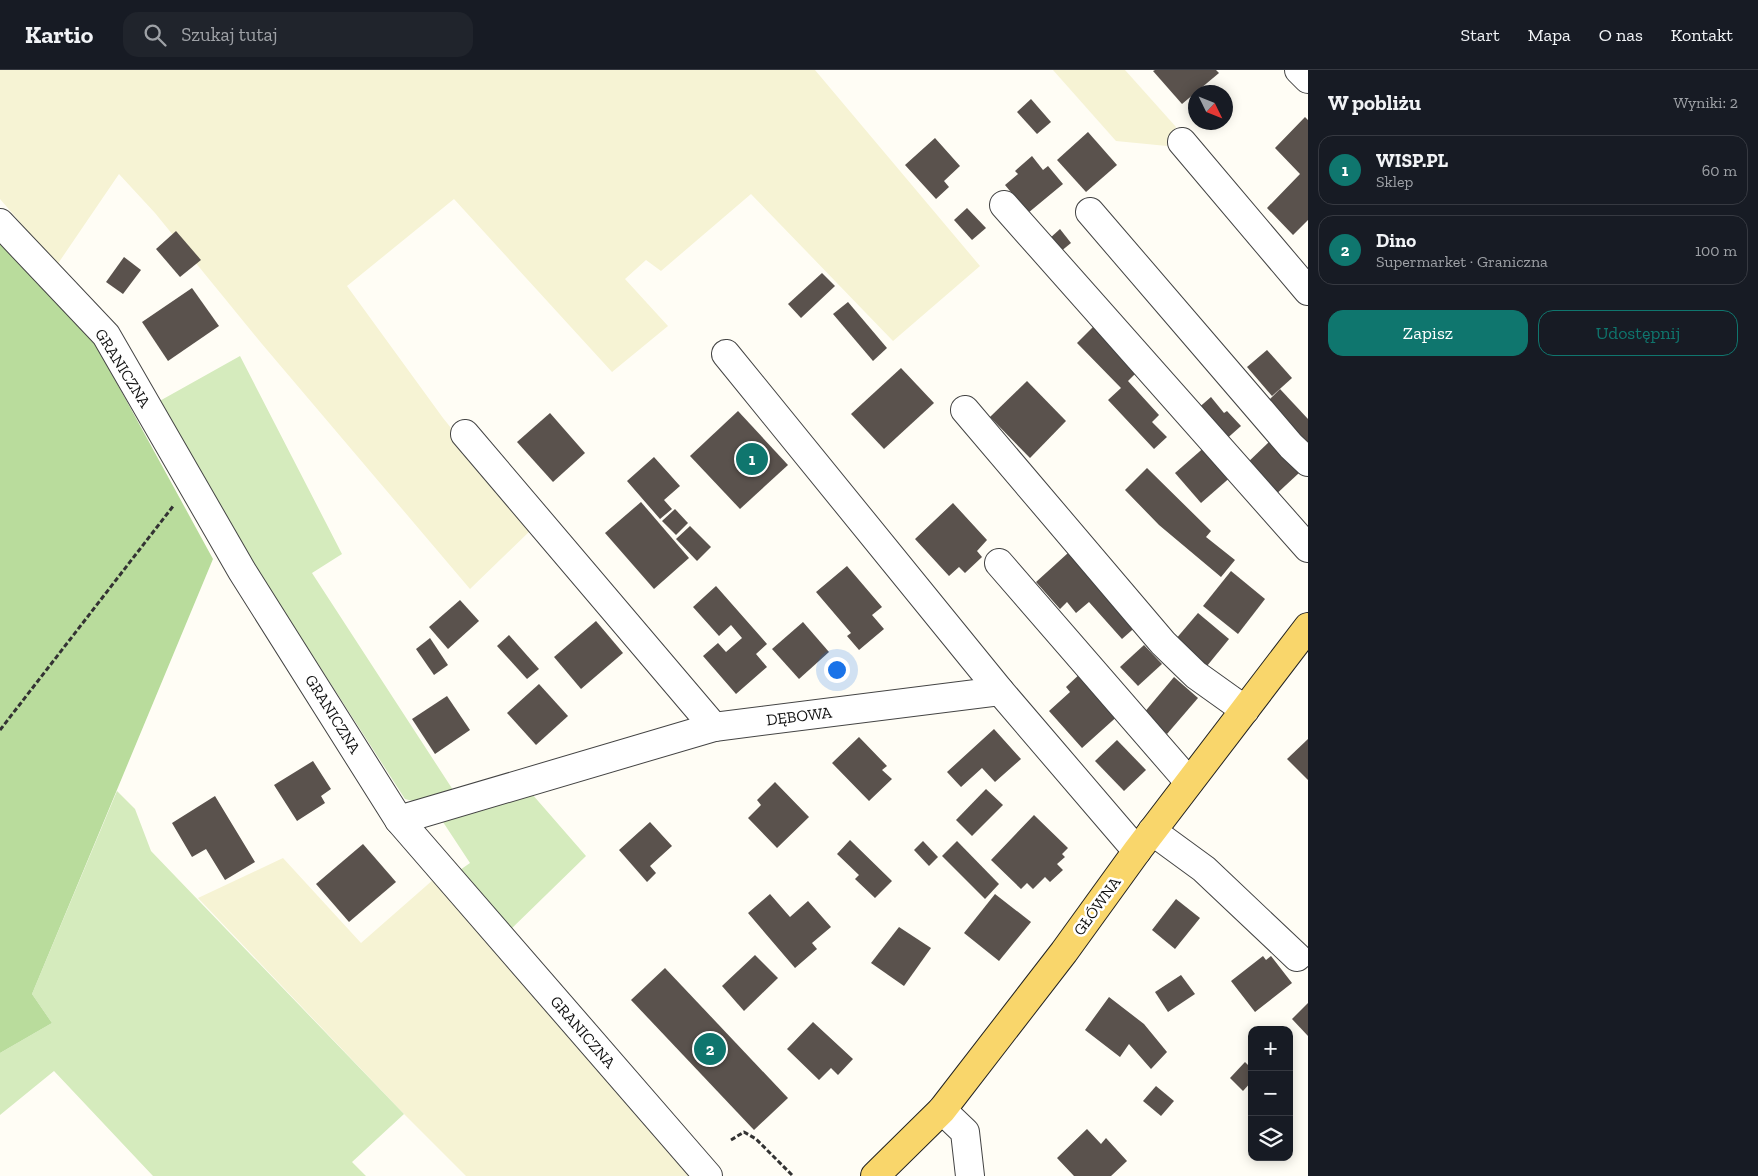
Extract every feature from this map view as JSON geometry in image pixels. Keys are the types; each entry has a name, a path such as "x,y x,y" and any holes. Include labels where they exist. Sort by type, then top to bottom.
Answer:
{"main road":[{"name":"GŁÓWNA","path":"875,1176 942,1110 1064,952 1189,782 1308,627"}],"street":[{"path":"1299,70 1308,79"},
{"path":"1182,142 1308,291"},
{"path":"1004,205 1308,548"},
{"path":"1090,212 1291,446 1308,462"},
{"name":"GRANICZNA","path":"0,223 106,335 242,571 399,820 708,1176"},
{"path":"726,354 1000,691 1145,841 1204,869 1297,957"},
{"path":"965,410 1163,643 1196,675 1245,710"},
{"path":"464,434 714,727"},
{"path":"999,563 1189,782"},
{"name":"DĘBOWA","path":"399,820 714,727 1000,691"},
{"path":"942,1110 964,1132 970,1176"}],"path":[{"path":"0,730 191,482"},
{"path":"731,1140 744,1132 756,1139 793,1176"}],"shaded area":[{"path":"0,70 815,70 980,266 893,341 751,194 661,271 646,260 625,279 668,326 612,372 454,199 347,286 443,418 532,529 470,589 262,344 155,213 119,174 57,265 0,199"},
{"path":"1053,70 1125,70 1176,127 1167,146 1116,141"},
{"path":"283,858 361,943 434,879 692,1176 466,1176 404,1114 198,898"}],"green space":[{"path":"0,243 96,345 213,559 32,994 52,1023 0,1053"},
{"path":"240,356 342,554 312,573 455,793 421,803 405,799 255,566 156,403"},
{"path":"117,791 135,809 151,851 404,1114 352,1162 366,1176 153,1176 54,1071 0,1115 0,1053 52,1023 32,994"},
{"path":"532,794 586,856 508,932 460,870 470,863 443,822"}],"building":[{"path":"1216,70 1219,73 1205,85 1188,85 1188,99 1182,104 1153,71"},
{"path":"1031,99 1051,122 1037,134 1017,112"},
{"path":"1305,117 1308,120 1308,220 1293,235 1267,208 1300,174 1275,148"},
{"path":"1088,132 1117,165 1086,192 1057,160"},
{"path":"935,138 960,166 944,181 949,187 936,199 905,165"},
{"path":"1032,156 1043,170 1048,166 1063,184 1028,213 1005,185 1018,174 1015,171"},
{"path":"967,208 986,228 972,240 954,220"},
{"path":"1060,229 1071,243 1060,252 1049,239"},
{"path":"176,231 201,260 180,277 156,249"},
{"path":"124,257 141,270 123,294 106,282"},
{"path":"822,273 835,286 801,318 788,304"},
{"path":"192,288 219,326 168,361 142,322"},
{"path":"848,302 887,348 873,361 833,314"},
{"path":"1100,320 1144,365 1128,381 1159,415 1152,422 1167,437 1154,449 1108,400 1121,388 1077,343"},
{"path":"1267,350 1292,378 1272,396 1247,367"},
{"path":"901,368 934,403 884,449 851,414"},
{"path":"1027,381 1066,421 1030,458 990,417"},
{"path":"1280,389 1308,419 1308,450 1264,405"},
{"path":"1211,397 1224,413 1227,411 1241,426 1223,442 1196,410"},
{"path":"738,411 788,465 740,509 690,456"},
{"path":"550,413 585,453 553,482 517,442"},
{"path":"1270,441 1299,473 1272,498 1243,467"},
{"path":"1207,445 1233,475 1201,503 1175,473"},
{"path":"654,457 680,486 664,500 672,509 660,519 627,481"},
{"path":"1147,468 1211,531 1206,537 1235,560 1221,577 1159,525 1125,490"},
{"path":"641,502 689,558 654,589 605,533"},
{"path":"953,503 987,540 977,551 982,557 965,573 959,567 949,576 915,539"},
{"path":"675,509 688,523 676,535 662,521"},
{"path":"690,526 711,547 697,561 676,539"},
{"path":"1068,553 1092,580 1140,623 1122,639 1089,602 1076,613 1067,602 1060,609 1036,582"},
{"path":"847,566 882,607 872,615 884,629 859,650 847,636 851,633 816,592"},
{"path":"1231,571 1265,599 1238,634 1203,606"},
{"path":"716,586 767,644 756,654 767,667 736,694 703,656 718,643 726,652 742,638 731,625 719,636 693,607"},
{"path":"460,600 479,621 448,649 429,627"},
{"path":"1198,613 1229,639 1207,666 1175,640"},
{"path":"596,621 623,653 581,689 554,657"},
{"path":"803,622 829,652 799,679 772,649"},
{"path":"509,635 539,669 527,679 497,646"},
{"path":"430,638 448,665 434,675 416,649"},
{"path":"1144,645 1162,664 1138,686 1120,667"},
{"path":"1083,671 1121,713 1082,748 1049,711 1070,692 1066,687"},
{"path":"1174,677 1198,698 1167,734 1143,714"},
{"path":"539,684 568,716 536,745 507,713"},
{"path":"447,696 470,730 435,754 412,719"},
{"path":"994,729 1021,759 995,782 982,768 961,787 947,772"},
{"path":"859,737 887,766 882,770 892,779 869,801 832,763"},
{"path":"1308,739 1308,780 1287,759"},
{"path":"1117,740 1146,770 1124,791 1095,761"},
{"path":"313,761 331,789 321,796 325,803 297,821 274,785"},
{"path":"775,782 809,817 777,848 748,818 761,805 757,800"},
{"path":"986,789 1003,805 972,836 956,820"},
{"path":"215,796 255,862 225,880 206,849 192,857 172,823"},
{"path":"1034,815 1068,848 1062,854 1065,857 1057,864 1063,870 1050,882 1045,877 1033,889 1027,883 1021,889 991,860"},
{"path":"650,822 672,846 650,866 656,873 647,882 619,850"},
{"path":"850,840 892,881 875,898 855,879 859,875 837,854"},
{"path":"923,841 938,857 929,866 914,850"},
{"path":"957,841 999,884 985,899 942,856"},
{"path":"363,844 396,882 349,922 316,884"},
{"path":"770,894 790,917 808,901 831,927 812,943 817,949 795,968 748,913"},
{"path":"995,894 1031,922 999,961 964,933"},
{"path":"1176,899 1200,918 1175,949 1152,930"},
{"path":"899,927 931,948 904,986 871,963"},
{"path":"755,955 778,978 744,1011 722,986"},
{"path":"1263,956 1266,960 1271,956 1292,983 1255,1012 1231,981"},
{"path":"665,968 788,1098 754,1130 631,1000"},
{"path":"1181,975 1195,994 1168,1012 1155,992"},
{"path":"1109,997 1144,1024 1167,1052 1151,1069 1129,1044 1120,1057 1085,1030"},
{"path":"1308,1003 1308,1036 1292,1019"},
{"path":"813,1022 853,1059 838,1075 831,1068 819,1080 787,1049"},
{"path":"1245,1062 1248,1065 1248,1085 1243,1091 1230,1078"},
{"path":"1156,1086 1174,1101 1161,1116 1143,1101"},
{"path":"1087,1129 1101,1144 1106,1138 1127,1161 1111,1176 1074,1176 1057,1158"}],"place":[{"name":"WISP.PL","path":"752,459"},
{"name":"Dino","path":"710,1049"}]}
